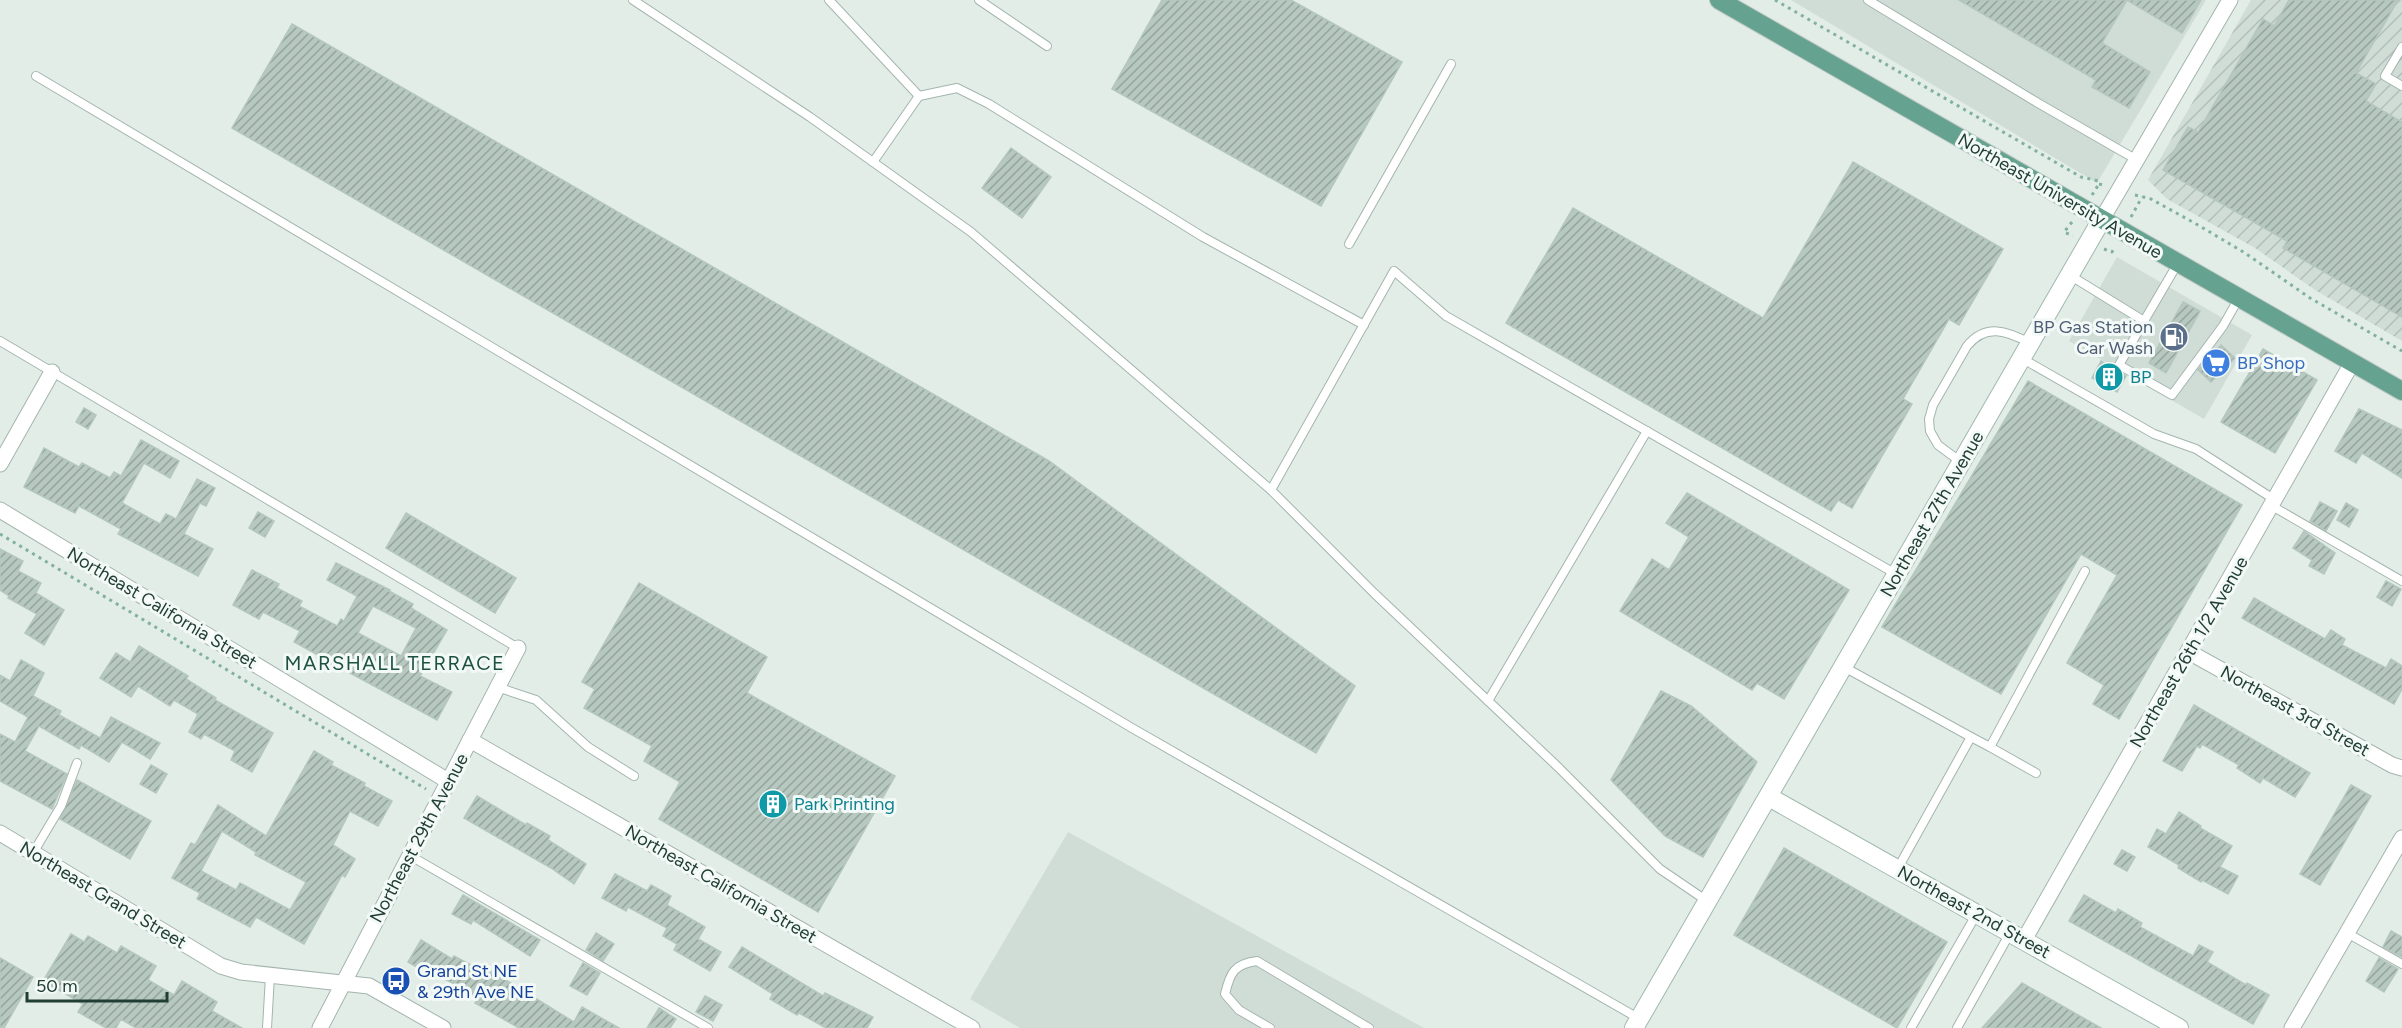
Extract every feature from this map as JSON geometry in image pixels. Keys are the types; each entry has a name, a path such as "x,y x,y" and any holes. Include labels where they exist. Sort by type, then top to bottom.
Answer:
{"main road":[{"name":"Northeast University Avenue","path":"1719,0 2402,391"}],"street":[{"name":"Northeast 27th Avenue","path":"1637,1023 2230,0"},
{"name":"Northeast 26th 1/2 Avenue","path":"2017,936 2189,652 2352,363"},
{"path":"0,464 52,372"},
{"name":"Northeast California Street","path":"0,510 448,781"},
{"name":"Northeast 29th Avenue","path":"320,1028 518,648"},
{"name":"Northeast 3rd Street","path":"2189,652 2392,765 2402,768"},
{"name":"Northeast California Street","path":"470,740 972,1028"},
{"name":"Northeast 2nd Street","path":"1769,797 2179,1028"},
{"name":"Northeast Grand Street","path":"0,833 221,966 241,972 270,976 369,986 443,1028"},
{"path":"2292,1028 2402,838"}],"lane":[{"path":"633,0 810,117 971,232 1271,490 1375,594 1660,869 1708,902"},
{"path":"829,0 919,96"},
{"path":"979,0 1047,46"},
{"path":"1868,0 2037,103 2137,160"},
{"path":"2402,47 2385,76 2402,86"},
{"path":"1349,244 1451,64"},
{"path":"36,76 1132,728 1637,1023"},
{"path":"873,162 919,96 957,88 989,104 1203,237 1364,325"},
{"path":"2178,263 2119,364 2172,395 2223,326 2239,298"},
{"path":"1271,490 1394,272 1446,316 1897,575"},
{"path":"2071,276 2144,321"},
{"path":"1962,462 1938,445 1930,432 1929,419 1933,405 1966,346 1973,338 2001,330 2027,351 2154,434 2196,449 2274,503 2402,580"},
{"path":"0,341 518,648"},
{"path":"1488,701 1647,431"},
{"path":"1990,747 2085,572"},
{"path":"1844,667 2036,773"},
{"path":"498,687 536,700 588,747 634,776"},
{"path":"1898,869 1971,737"},
{"path":"33,853 61,806 77,763"},
{"path":"409,855 708,1028"},
{"path":"1911,1028 1976,914"},
{"path":"2347,933 2402,964"},
{"path":"1957,1028 2017,936"},
{"path":"1270,1028 1239,1010 1225,994 1229,976 1243,963 1257,961 1370,1028"},
{"path":"267,1028 270,976"}],"path":[{"path":"1775,0 2081,177 2099,181 2099,184"},
{"path":"2142,197 2151,199 2236,248 2310,298 2402,351"},
{"path":"0,534 425,789 428,788"}],"shaded area":[{"path":"1791,0 2206,0 2097,183"},
{"path":"2251,0 2402,0 2402,341 2315,290 2255,248 2167,199 2148,180"},
{"path":"2117,257 2252,335 2204,419 2069,341"},
{"path":"1068,832 1424,1028 1020,1028 970,999"}],"building":[{"path":"1162,0 1291,0 1402,62 1321,206 1112,89"},
{"path":"1959,0 2127,0 2102,43 2150,72 2129,108 2092,87 2096,80"},
{"path":"2127,0 2201,0 2182,33"},
{"path":"2289,0 2398,0 2356,73 2376,84 2366,101 2402,122 2402,317 2283,248 2287,241 2163,170 2188,127 2198,132 2263,19 2274,26"},
{"path":"292,24 1049,461 1355,686 1316,753 232,128"},
{"path":"1011,148 1051,177 1022,218 982,188"},
{"path":"1853,162 2003,249 1959,325 1949,319 1903,399 1912,404 1852,508 1838,500 1831,511 1506,323 1573,208 1763,318"},
{"name":"BP Gas Station Car Wash","path":"2183,302 2200,311 2166,373 2149,363"},
{"name":"BP Shop","path":"2221,345 2235,358 2211,382 2198,370"},
{"path":"2263,349 2317,380 2275,453 2221,422"},
{"name":"BP","path":"2101,361 2126,376 2117,392 2092,378"},
{"path":"2028,381 2242,505 2119,719 2093,704 2104,685 2067,663 2117,575 2081,554 2001,694 1882,627"},
{"path":"84,408 96,415 88,429 76,422"},
{"path":"2359,409 2402,430 2402,478 2362,453 2356,463 2335,451"},
{"path":"141,440 179,461 170,478 144,463 122,503 160,524 166,514 176,519 197,479 215,488 206,506 200,503 184,534 213,549 198,576 118,534 121,529 79,506 75,513 24,487 44,448 79,467 82,463 110,478 114,472 121,476"},
{"path":"1687,493 1849,590 1784,699 1757,683 1752,690 1620,611 1652,559 1669,570 1689,537 1666,523"},
{"path":"2320,502 2337,511 2326,531 2310,521"},
{"path":"2346,503 2358,510 2349,527 2337,520"},
{"path":"258,512 274,521 265,537 249,528"},
{"path":"406,513 516,578 495,613 386,548"},
{"path":"2304,531 2335,553 2324,574 2309,566 2312,560 2293,548"},
{"path":"0,549 23,561 18,571 41,583 36,593 64,610 44,645 25,633 37,614 8,598 9,596 0,590"},
{"path":"336,563 390,590 413,604 411,608 447,630 420,676 452,692 437,720 339,667 336,671 318,661 320,656 294,642 300,631 263,612 259,619 233,605 252,570 279,584 277,588 302,601 299,606 337,626 341,619 344,621 357,596 327,580","holes":["373,606 416,628 401,656 358,633"]},
{"path":"2386,581 2401,589 2392,606 2377,597"},
{"path":"639,583 767,657 747,693 895,776 818,912 659,819 680,782 644,761 652,746 584,708 595,689 582,682"},
{"path":"2254,598 2325,639 2331,630 2345,639 2342,645 2386,668 2391,659 2402,666 2402,689 2394,704 2242,618"},
{"path":"139,646 188,676 186,679 216,698 215,700 273,733 252,772 231,760 235,751 204,734 201,739 189,732 198,714 174,700 170,706 138,686 131,697 100,678 116,653 130,662"},
{"path":"21,660 44,673 33,696 61,711 59,715 100,738 111,717 160,743 150,759 122,742 109,762 81,745 79,749 39,726 25,751 67,774 52,809 0,781 0,734 15,742 28,717 0,701 0,675 10,681"},
{"path":"1661,691 1691,706 1757,762 1703,857 1665,836 1611,780"},
{"path":"2194,705 2310,773 2295,797 2263,778 2260,783 2237,768 2239,765 2202,744 2200,748 2197,746 2182,771 2163,761"},
{"path":"314,751 333,762 331,765 392,801 378,826 350,811 333,845 355,859 345,877 342,875 304,944 256,917 250,927 197,899 200,893 172,878 191,843 195,845 218,805 266,836","holes":["222,831 256,852 255,855 306,882 290,910 240,883 236,890 201,871"]},
{"path":"151,765 167,774 156,793 140,784"},
{"path":"77,780 151,821 130,859 60,819"},
{"path":"2351,785 2371,796 2320,885 2300,874"},
{"path":"477,796 526,825 527,823 550,836 548,840 586,864 574,884 551,868 464,818"},
{"path":"2179,812 2201,826 2200,828 2232,846 2220,867 2238,876 2228,894 2202,880 2201,882 2178,868 2179,865 2148,847 2157,829 2166,834"},
{"path":"1784,848 1947,942 1897,1028 1734,935"},
{"path":"2122,850 2135,857 2127,871 2114,864"},
{"path":"615,874 647,891 651,885 671,896 667,905 705,927 698,939 721,952 710,971 674,950 677,944 663,936 667,928 628,907 626,911 602,898"},
{"path":"463,895 540,940 530,956 473,920 471,924 452,914"},
{"path":"2084,895 2116,913 2118,909 2142,923 2140,927 2193,956 2199,945 2213,952 2207,962 2246,985 2247,983 2269,995 2253,1024 2069,921"},
{"path":"2391,931 2402,937 2402,957 2383,947"},
{"path":"596,933 614,944 603,961 586,950"},
{"path":"71,934 84,942 88,936 117,953 121,946 156,966 148,980 174,995 182,981 217,1002 212,1011 242,1028 136,1028 121,1019 116,1028 106,1028 78,1012 83,1004 43,981"},
{"path":"421,940 452,959 454,956 484,972 486,968 574,1022 582,1007 619,1028 519,1028 475,1003 478,998 472,993 437,975 435,978 408,962"},
{"path":"742,947 823,996 825,993 873,1017 867,1028 826,1028 770,999 773,994 729,967"},
{"path":"0,958 33,977 4,1028 0,1028"},
{"path":"2379,958 2398,969 2384,992 2366,981"},
{"path":"583,963 600,973 587,995 570,986"},
{"path":"2022,983 2101,1028 1982,1028"},
{"path":"705,996 722,1005 713,1021 696,1012"},
{"path":"659,1008 676,1019 670,1028 647,1028"}],"place":[{"name":"BP Gas Station Car Wash","path":"2174,337"},
{"name":"BP Shop","path":"2216,363"},
{"name":"BP","path":"2109,377"},
{"name":"Park Printing","path":"773,804"},
{"name":"Grand St NE & 29th Ave NE","path":"396,981"}],"district":[{"name":"MARSHALL TERRACE","path":"395,663"}]}
